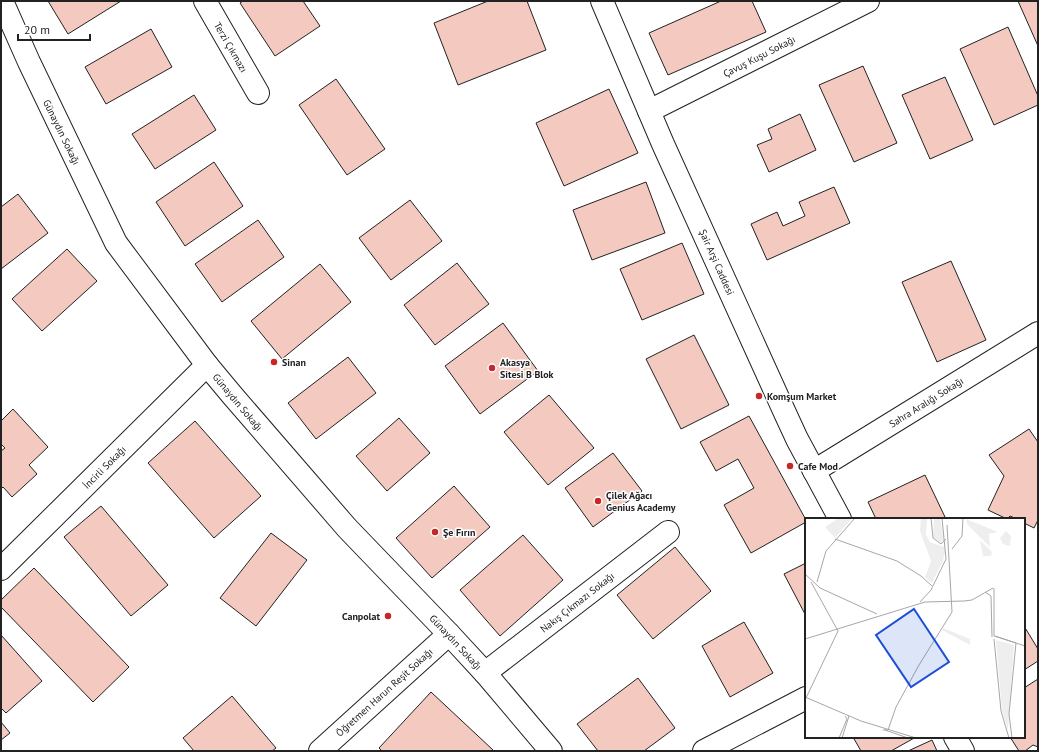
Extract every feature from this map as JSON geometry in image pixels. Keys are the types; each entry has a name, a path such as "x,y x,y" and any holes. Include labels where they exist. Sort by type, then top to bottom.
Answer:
{"street":[{"name":"Günaydın Sokağı","path":"2,1 32,69 116,243 207,365 347,528 485,673 551,751"},
{"name":"Terzi Çıkmazı","path":"205,1 258,93"},
{"name":"Şair Arşi Caddesi","path":"602,1 649,111 785,413 839,518"},
{"name":"Çavuş Kuşu Sokağı","path":"649,111 868,1"},
{"name":"Sahra Aralığı Sokağı","path":"814,471 1038,333"},
{"name":"İncirli Sokağı","path":"1,569 207,365"},
{"name":"Nakış Çıkmazı Sokağı","path":"485,673 668,532"},
{"name":"Öğretmen Harun Reşit Sokağı","path":"320,751 449,634"},
{"path":"704,751 805,699"},
{"path":"956,738 963,751"}],"building":[{"path":"48,1 121,1 68,34"},
{"path":"243,1 303,1 320,26 275,56 240,3"},
{"path":"488,1 527,1 546,50 458,85 434,23"},
{"path":"721,1 752,1 766,32 668,75 649,33"},
{"path":"1018,1 1038,1 1038,46"},
{"path":"1008,27 1038,96 1038,105 994,125 960,49"},
{"path":"151,29 172,67 106,104 85,67"},
{"path":"863,66 897,143 854,162 819,85"},
{"path":"945,77 973,140 930,159 902,95"},
{"path":"336,79 385,149 347,175 299,105"},
{"path":"609,89 638,153 564,186 536,123"},
{"path":"194,95 216,130 155,169 132,134"},
{"path":"800,114 816,150 769,172 757,145 772,139 768,129"},
{"path":"214,162 243,206 185,246 156,202"},
{"path":"646,182 665,233 592,260 573,210"},
{"path":"834,187 850,223 767,260 751,224 777,212 783,226 805,216 799,202"},
{"path":"18,194 48,233 1,269 1,207"},
{"path":"410,200 442,241 391,280 359,238"},
{"path":"258,220 284,257 222,302 195,264"},
{"path":"682,243 704,294 642,320 620,269"},
{"path":"67,249 97,281 42,331 12,299"},
{"path":"951,261 986,340 937,362 902,282"},
{"path":"457,263 489,304 435,345 404,305"},
{"path":"320,264 351,302 282,359 251,321"},
{"name":"Akasya Sitesi B Blok","path":"503,323 538,371 480,414 445,366"},
{"path":"694,335 729,405 681,429 646,359"},
{"path":"348,357 376,393 316,439 288,403"},
{"path":"549,395 594,448 548,485 504,432"},
{"path":"13,409 48,447 29,465 37,474 12,497 3,487 1,489 1,451 5,448 1,444 1,421"},
{"path":"749,416 805,518 805,523 751,553 724,505 754,488 738,459 716,471 700,442"},
{"path":"399,418 430,453 387,491 356,456"},
{"path":"195,421 261,496 214,538 148,463"},
{"path":"1029,429 1038,442 1038,520 1034,528 1025,524 1025,518 1015,518 1010,516 1005,518 988,510 1004,476 989,455"},
{"path":"613,453 642,491 593,527 565,488"},
{"path":"925,475 945,517 876,518 868,502"},
{"path":"454,486 490,527 432,578 396,538"},
{"path":"101,506 168,585 131,616 64,537"},
{"path":"271,533 307,560 256,626 220,598"},
{"path":"523,535 563,580 500,636 460,590"},
{"path":"675,547 711,591 653,639 617,595"},
{"path":"805,564 805,614 784,574"},
{"path":"34,568 129,667 93,702 1,607 1,600"},
{"path":"744,622 773,673 730,697 702,646"},
{"path":"1025,628 1038,649 1038,661 1025,669"},
{"path":"1,635 42,681 6,713 1,708"},
{"path":"638,678 675,728 644,751 598,751 577,724"},
{"path":"1038,679 1038,747 1033,745 1025,751 1019,751 1011,738 1025,738 1025,687"},
{"path":"431,692 493,750 382,751 379,748"},
{"path":"232,696 276,748 272,751 194,751 183,738"},
{"path":"1,722 10,733 1,740"},
{"path":"854,738 914,738 891,751 861,751"},
{"path":"932,740 937,751 908,751"}],"place":[{"name":"Sinan","path":"274,362"},
{"name":"Akasya Sitesi B Blok","path":"492,368"},
{"name":"Komşum Market","path":"759,396"},
{"name":"Cafe Mod","path":"790,466"},
{"name":"Çilek Ağacı Genius Academy","path":"598,501"},
{"name":"Şe Fırın","path":"435,532"},
{"name":"Canpolat","path":"388,616"}]}
